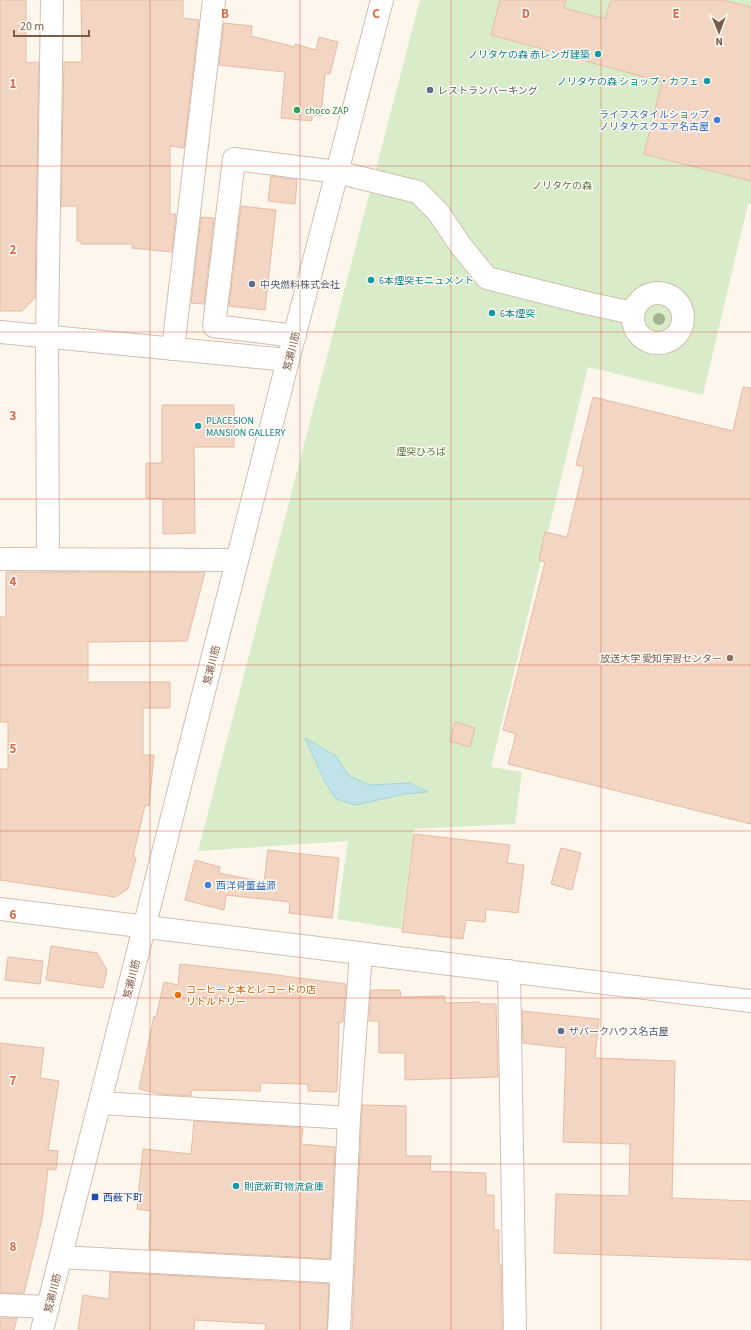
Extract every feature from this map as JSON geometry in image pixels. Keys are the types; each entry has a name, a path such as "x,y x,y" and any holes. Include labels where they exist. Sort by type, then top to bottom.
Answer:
{"street":[{"path":"48,559 47,337 52,0"},
{"path":"173,349 214,0"},
{"name":"笈瀬川筋","path":"42,1330 288,360 382,0"},
{"path":"295,336 214,326 234,159 337,172 418,192 438,212 461,246 487,278 586,303 633,313"},
{"path":"0,332 288,360"},
{"path":"0,559 237,560"},
{"path":"0,909 144,928 751,1001"},
{"path":"339,1330 349,1118 361,953"},
{"path":"509,971 515,1330"},
{"path":"100,1104 349,1118"},
{"path":"61,1257 342,1272"},
{"path":"0,1305 48,1307"}],"green space":[{"name":"ノリタケの森","path":"420,0 751,0 751,204 748,204 703,395 588,367 491,767 522,772 515,824 414,829 401,929 337,919 348,841 198,851"}],"water":[{"path":"305,738 336,756 348,775 369,785 410,783 428,792 404,794 356,805 336,799 324,780"}],"building":[{"path":"0,0 26,0 26,63 39,62 35,298 22,311 0,311"},
{"path":"81,0 183,0 183,18 199,20 184,148 170,146 170,214 176,214 172,252 132,248 133,244 81,244 81,241 77,241 77,206 61,206 64,62 82,62"},
{"path":"500,0 566,0 564,8 605,19 611,0 722,0 751,7 751,181 644,154 662,82 491,35"},
{"path":"224,23 252,26 251,36 295,47 295,44 316,50 319,37 338,42 330,74 325,73 321,116 312,115 312,121 281,118 285,72 219,65"},
{"path":"271,176 297,180 295,204 268,201"},
{"path":"241,206 276,210 265,310 229,306"},
{"path":"201,217 214,218 204,304 191,303"},
{"path":"743,387 751,388 751,824 508,764 516,734 503,730 545,562 539,560 545,532 567,537 584,467 576,465 593,397 733,431"},
{"path":"162,405 234,405 234,447 194,447 195,533 163,534 163,499 146,498 146,463 162,463"},
{"path":"6,572 205,572 187,641 88,642 88,682 170,682 170,708 143,708 143,755 154,755 149,806 145,805 133,857 136,858 128,889 115,897 0,880 0,769 8,769 8,722 0,722 0,617 6,617"},
{"path":"455,722 475,728 470,747 450,741"},
{"path":"414,834 510,845 507,863 524,865 518,913 486,909 485,922 466,920 463,939 402,932"},
{"path":"561,848 581,853 572,890 551,884"},
{"path":"268,850 339,858 332,918 289,913 290,902 226,895 224,910 185,900 195,860 220,867 219,873 264,882"},
{"path":"51,946 97,953 107,970 103,988 46,980"},
{"path":"8,957 43,961 40,984 5,980"},
{"path":"180,964 346,984 343,1022 339,1022 337,1092 308,1091 308,1084 261,1083 260,1091 192,1090 191,1096 160,1094 139,1089 154,1016 156,1017 164,982 178,985"},
{"path":"371,990 400,990 401,997 445,996 445,1003 480,1002 480,1004 496,1004 498,1077 405,1080 405,1053 379,1053 379,1021 369,1021"},
{"path":"522,1011 599,1019 595,1058 675,1061 672,1198 751,1201 751,1260 554,1253 556,1194 629,1196 630,1144 563,1142 566,1048 523,1043"},
{"path":"0,1043 44,1048 40,1078 59,1081 48,1150 58,1151 56,1170 48,1169 42,1219 24,1293 0,1293"},
{"path":"362,1105 406,1106 406,1156 431,1156 430,1171 486,1173 486,1195 494,1195 494,1230 499,1230 502,1330 352,1330"},
{"path":"194,1121 303,1128 301,1144 335,1147 330,1259 149,1249 151,1211 137,1209 143,1149 191,1154"},
{"path":"110,1272 329,1284 327,1330 265,1330 266,1324 195,1320 194,1330 78,1330 83,1295 109,1299"},
{"path":"0,1318 17,1318 14,1330 0,1330"}],"place":[{"name":"ノリタケの森 赤レンガ建築","path":"598,54"},
{"name":"ノリタケの森 ショップ・カフェ","path":"707,81"},
{"name":"レストランパーキング","path":"430,90"},
{"name":"choco ZAP","path":"297,110"},
{"name":"ライフスタイルショップ ノリタケスクエア名古屋","path":"717,120"},
{"name":"6本煙突モニュメント","path":"371,280"},
{"name":"中央燃料株式会社","path":"252,284"},
{"name":"6本煙突","path":"492,313"},
{"name":"PLACESION MANSION GALLERY","path":"198,426"},
{"name":"放送大学 愛知学習センター","path":"730,658"},
{"name":"西洋骨董益源","path":"208,885"},
{"name":"コーヒーと本とレコードの店 リトルトリー","path":"178,995"},
{"name":"ザパークハウス名古屋","path":"561,1031"},
{"name":"則武新町物流倉庫","path":"236,1186"},
{"name":"西薮下町","path":"95,1197"}],"park label":[{"name":"煙突ひろば","path":"421,451"}]}
